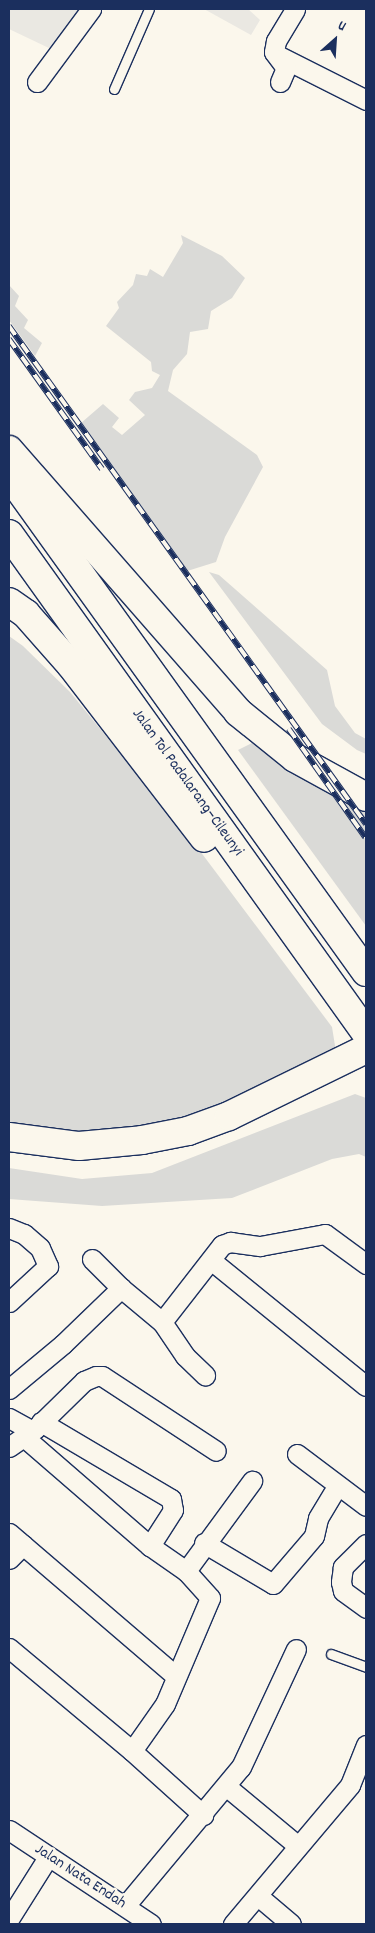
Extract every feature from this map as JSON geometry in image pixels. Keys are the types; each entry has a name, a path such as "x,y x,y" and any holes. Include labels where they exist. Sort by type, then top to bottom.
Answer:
{"highway":[{"path":"9,450 238,712 296,758 366,797"},
{"path":"9,475 366,972"},
{"name":"Jalan Tol Padalarang–Cileunyi","path":"9,534 311,956 362,1056"},
{"path":"9,602 26,614 71,665 237,881 311,956"},
{"path":"9,1137 79,1146 142,1140 188,1131 229,1116 362,1056"},
{"path":"9,1147 94,1155 149,1150 204,1138 362,1056"}],"street":[{"path":"37,82 91,9"},
{"path":"280,82 286,68 277,55 276,41 295,9"},
{"path":"277,55 366,100"},
{"path":"9,1228 24,1234 40,1248 48,1266 9,1302"},
{"path":"162,1322 212,1261 222,1245 230,1242 260,1246 317,1233 332,1237 366,1264"},
{"path":"92,1258 121,1288 162,1322 185,1356 205,1375"},
{"path":"212,1261 366,1386"},
{"path":"9,1390 63,1344 121,1288"},
{"path":"26,1434 84,1381 102,1376 216,1451"},
{"path":"9,1418 150,1546 186,1571 210,1598 165,1704 132,1751"},
{"path":"26,1434 171,1499 173,1510 150,1546"},
{"path":"298,1454 366,1506"},
{"path":"186,1571 204,1543 252,1481"},
{"path":"204,1543 273,1584 314,1536 318,1518 333,1492"},
{"path":"9,1559 16,1539 176,1676"},
{"path":"366,1544 343,1567 341,1582 347,1595 366,1608"},
{"path":"9,1648 132,1751 203,1815"},
{"path":"127,1914 227,1786 247,1755 296,1649"},
{"path":"233,1924 350,1785 366,1745"},
{"path":"227,1786 298,1846"},
{"name":"Jalan Nata Endah","path":"9,1830 127,1914 151,1924"},
{"path":"9,1919 48,1857"},
{"path":"258,1896 292,1924"}],"lane":[{"path":"114,89 149,9"},
{"path":"331,1654 366,1667"}],"shaded area":[{"path":"9,9 82,9 51,49 9,29"},
{"path":"204,9 248,9 260,20 251,35"},
{"path":"181,235 222,256 245,278 232,298 211,311 208,329 190,332 187,354 173,370 168,391 257,455 263,467 225,537 216,562 184,572 81,423 103,404 119,418 112,427 122,435 145,415 129,400 135,392 152,388 160,375 152,371 151,362 106,326 119,308 117,302 133,285 136,274 147,276 150,269 163,277 183,243"},
{"path":"9,285 19,296 15,306 28,320 24,328 42,343 35,356 9,320"},
{"path":"209,572 219,575 327,670 335,706 355,733 366,739 366,754 357,750 322,724"},
{"path":"9,636 23,646 70,692 197,847 332,1027 336,1052 197,1121 92,1139 9,1125"},
{"path":"256,741 366,806 366,926 238,750"},
{"path":"355,1094 366,1098 366,1157 359,1154 332,1159 232,1198 102,1206 9,1199 9,1168 82,1179 152,1173"}],"railway":[{"path":"9,326 366,824"},
{"path":"9,339 102,469"},
{"path":"289,729 366,838"}]}
